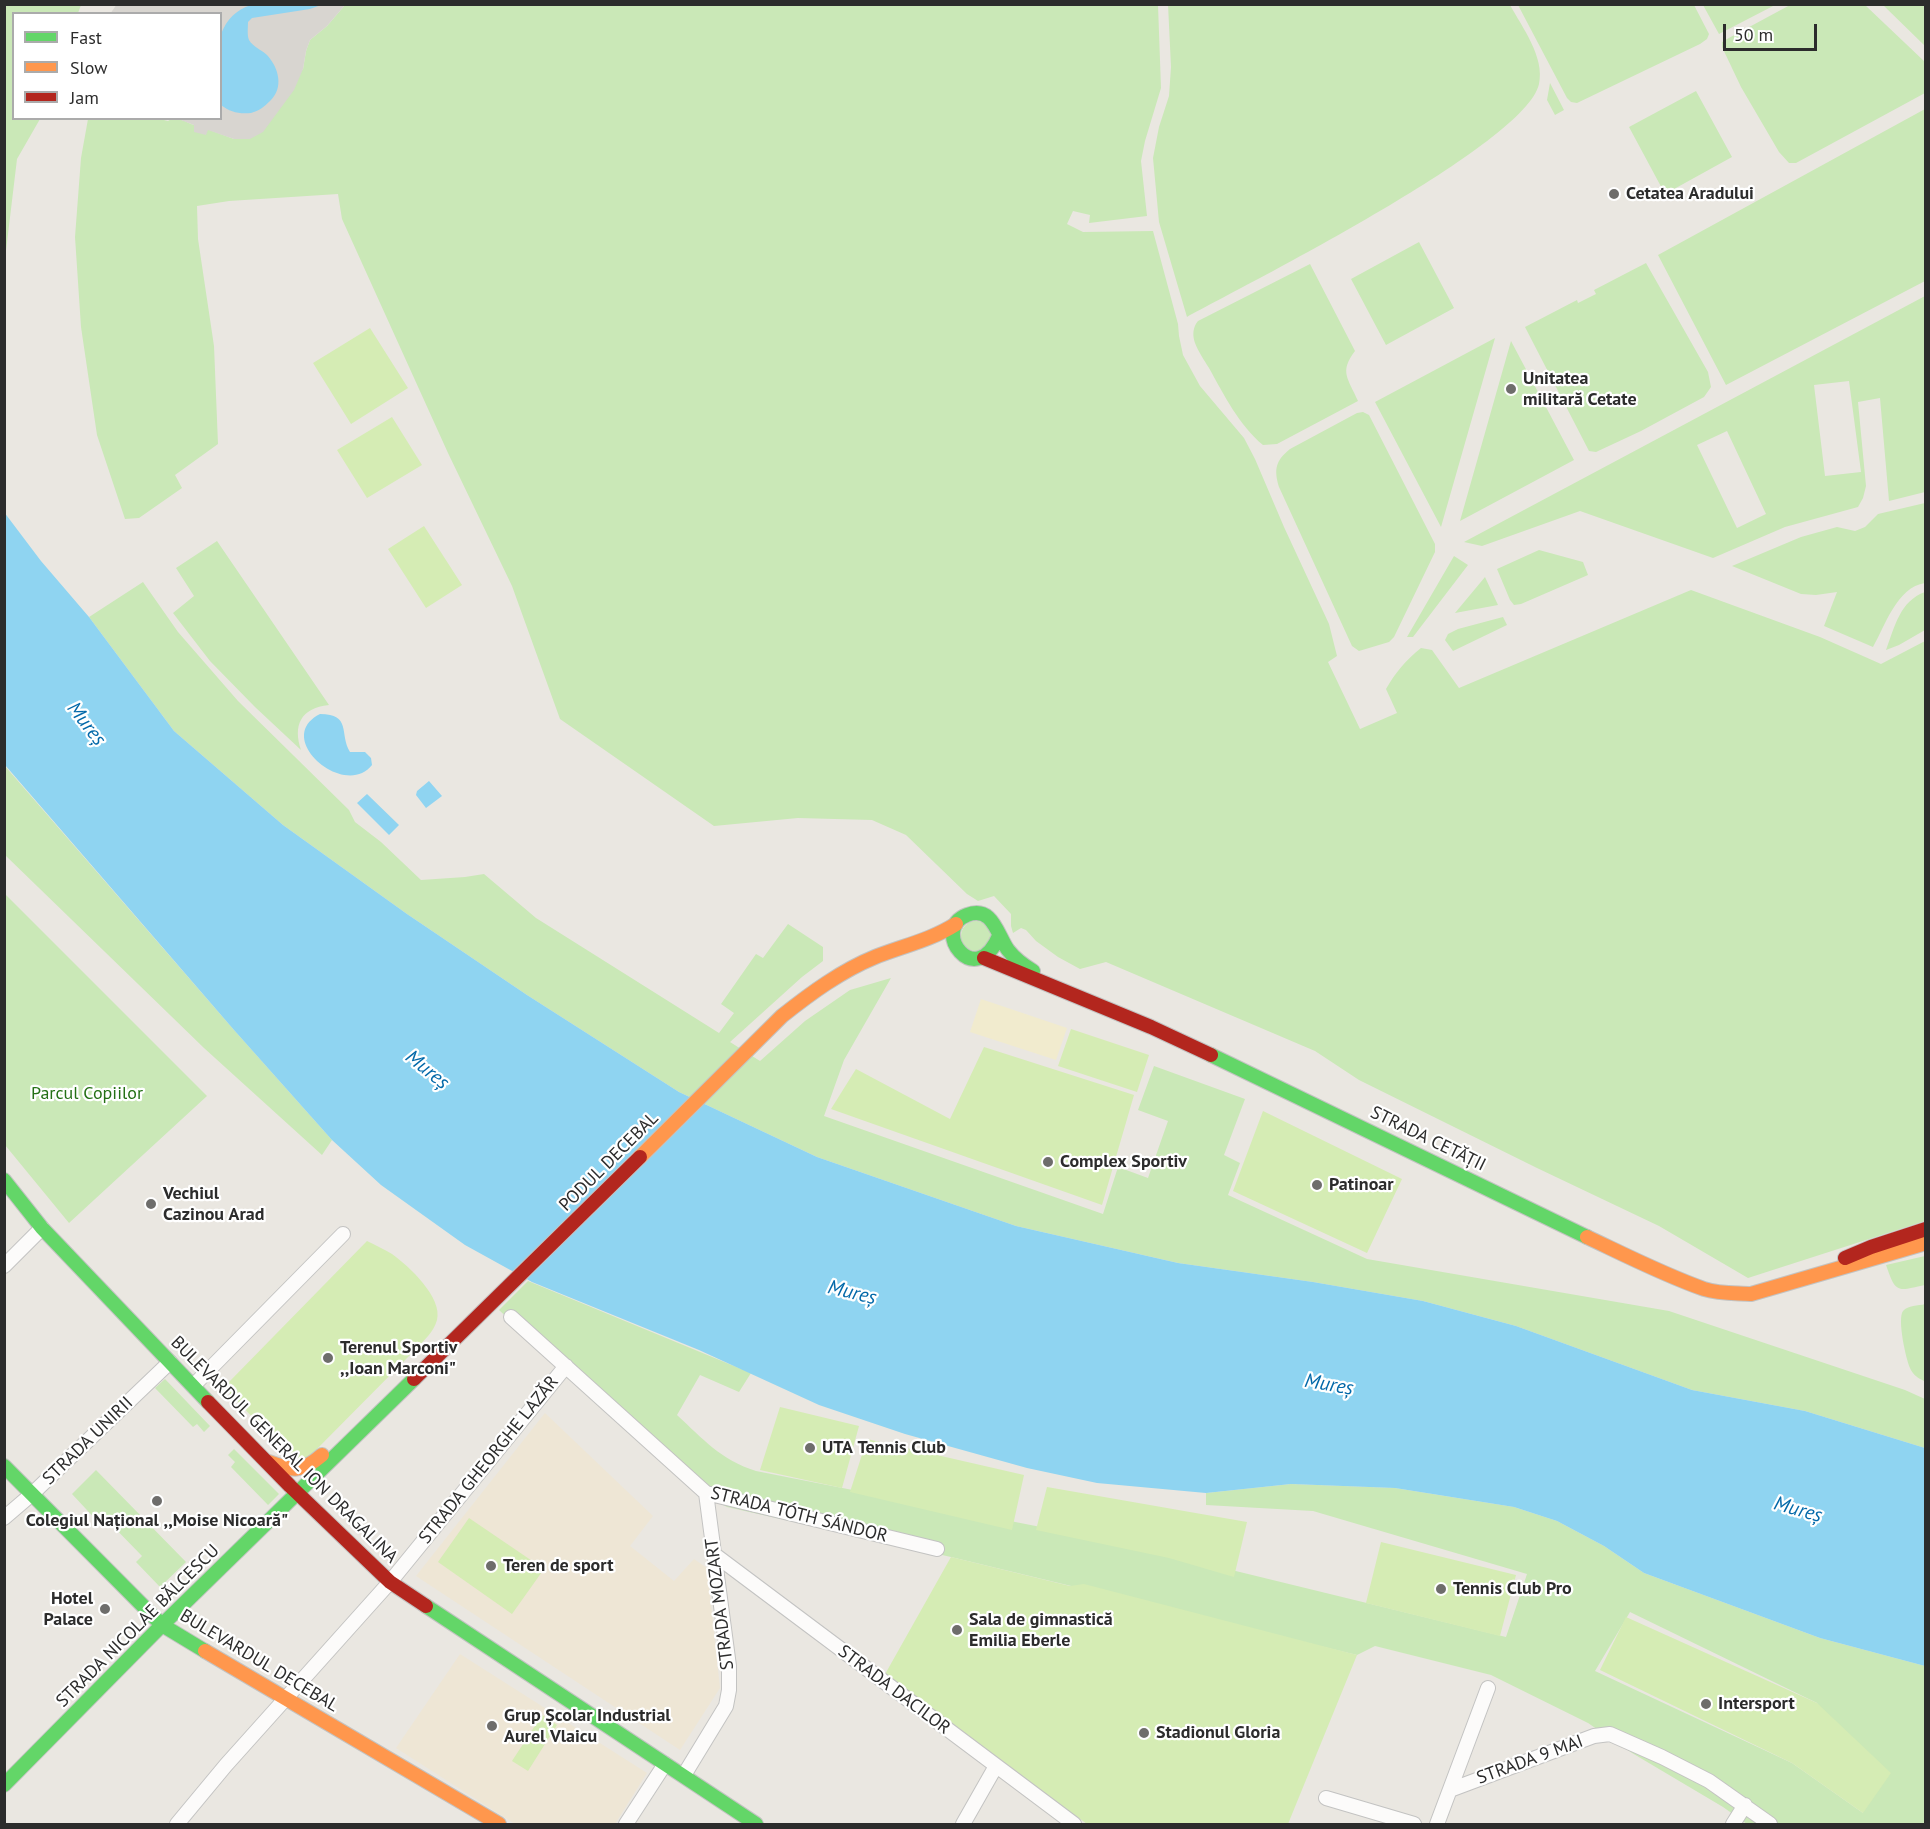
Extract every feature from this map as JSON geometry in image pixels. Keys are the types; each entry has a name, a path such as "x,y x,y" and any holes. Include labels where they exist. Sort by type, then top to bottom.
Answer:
{"main road":[{"path":"979,913 992,920 999,936 997,946 984,958 969,958 957,950 939,948 901,949 938,936 966,915 979,913"},
{"path":"956,924 952,933 957,950"},
{"name":"STRADA CETĂȚII","path":"999,936 1017,960 1073,995"},
{"name":"PODUL DECEBAL","path":"363,1429 782,1016 833,977 874,957 901,949"},
{"name":"STRADA CETĂȚII","path":"984,958 1233,1065 1644,1264 1705,1289 1724,1293 1751,1294 1926,1243"},
{"name":"BULEVARDUL GENERAL ION DRAGALINA","path":"4,1180 42,1228 193,1386 298,1494 390,1582 756,1824"},
{"name":"STRADA CETĂȚII","path":"1772,1289 1871,1247 1926,1229"},
{"path":"266,1461 287,1469 305,1469 348,1434 363,1429"},
{"name":"STRADA NICOLAE BĂLCESCU","path":"4,1785 162,1625 363,1429"},
{"name":"BULEVARDUL DECEBAL","path":"4,1466 162,1625 499,1824"}],"street":[{"path":"4,1266 42,1228"},
{"path":"193,1386 343,1234"},
{"name":"STRADA TÓTH SÁNDOR","path":"511,1317 706,1493 937,1549"},
{"name":"STRADA UNIRII","path":"4,1518 170,1362"},
{"name":"STRADA GHEORGHE LAZĂR","path":"177,1824 226,1765 390,1582 566,1366"},
{"name":"STRADA MOZART","path":"684,1775 726,1706 729,1690 729,1666 706,1493"},
{"name":"STRADA DACILOR","path":"715,1555 1074,1824"},
{"name":"STRADA 9 MAI","path":"1437,1824 1488,1688"},
{"name":"STRADA 9 MAI","path":"1450,1790 1594,1737 1610,1734 1709,1781 1745,1805"},
{"path":"626,1824 665,1764"},
{"path":"963,1824 996,1766"},
{"path":"1326,1798 1414,1824"},
{"path":"1733,1824 1745,1805 1770,1824"}],"shaded area":[{"path":"117,4 345,5 327,26 310,40 303,69 294,90 263,132 250,139 234,139 208,130 206,135 194,132 194,125 181,120 222,120 222,12 111,12"},
{"path":"545,1413 653,1516 630,1546 674,1581 694,1559 707,1568 720,1688 680,1750 416,1576"},
{"name":"Grup Școlar Industrial Aurel Vlaicu","path":"460,1654 647,1773 615,1824 515,1824 396,1748"}],"green space":[{"path":"5,4 81,5 78,12 12,12 12,120 39,120 17,159 5,259"},
{"path":"1168,4 1510,5 1536,53 1539,63 1539,84 1523,110 1487,141 1438,175 1322,244 1187,317 1159,222 1153,158 1159,127 1169,96 1171,67"},
{"path":"345,5 1158,5 1161,88 1141,161 1147,216 1089,223 1090,215 1073,211 1067,224 1083,232 1153,231 1178,324 1183,355 1200,386 1244,438 1255,459 1329,624 1337,656 1328,662 1360,729 1397,713 1386,689 1401,667 1421,648 1432,650 1459,688 1691,590 1820,637 1881,664 1925,641 1925,1221 1748,1278 1659,1226 1359,1080 1315,1051 1106,962 1080,969 1058,957 1036,941 1026,930 1021,928 1013,933 1011,914 994,896 978,901 967,894 906,835 872,820 798,818 714,826 560,719 512,586 448,453 342,219 338,194 229,201 197,206 198,239 214,346 218,444 175,475 182,488 139,518 125,519 97,435 81,327 75,237 81,158 88,120 181,120 194,125 194,132 207,129 234,139 303,69 310,40 327,26"},
{"path":"1518,5 1694,5 1709,34 1707,39 1700,44 1577,103 1567,98"},
{"path":"1703,5 1775,5 1719,34"},
{"path":"1790,5 1865,5 1925,62 1925,93 1796,163 1789,163 1779,152 1741,87 1722,47 1722,42"},
{"path":"1883,5 1925,5 1925,46"},
{"path":"1550,83 1564,110 1555,115 1547,100"},
{"path":"1696,91 1732,157 1665,194 1629,127"},
{"path":"1925,109 1925,281 1726,385 1658,255"},
{"path":"1419,242 1454,308 1386,345 1351,279"},
{"path":"1646,263 1708,372 1711,387 1704,397 1641,431 1596,452 1589,451 1525,327 1577,300 1578,303 1596,294 1594,290"},
{"path":"1310,264 1355,351 1346,370 1348,381 1358,401 1277,444 1263,445 1239,419 1226,399 1196,346 1194,328 1198,321"},
{"path":"1925,296 1925,492 1889,501 1880,398 1858,402 1866,486 1858,507 1785,527 1713,558 1580,511 1482,546 1464,542","holes":["1849,381 1861,472 1825,476 1814,385","1727,431 1766,514 1737,528 1697,445"]},
{"path":"370,328 408,388 351,424 313,363"},
{"path":"1495,338 1441,527 1375,402"},
{"path":"1511,341 1574,460 1460,521"},
{"path":"1363,412 1369,415 1435,544 1435,552 1394,637 1389,642 1359,651 1352,646 1279,487 1276,471 1281,458 1290,449 1357,413"},
{"path":"392,417 422,465 367,498 337,450"},
{"path":"1925,503 1925,583 1915,586 1899,599 1873,647 1824,626 1837,592 1816,595 1801,594 1732,566 1801,537 1837,527 1855,531 1865,527 1878,514"},
{"path":"424,526 462,585 426,608 388,549"},
{"path":"217,541 329,705 311,710 301,720 298,733 301,750 210,661 173,613 194,596 176,568"},
{"path":"1539,550 1583,562 1588,575 1514,605 1497,569"},
{"path":"1454,556 1468,565 1413,637 1407,637"},
{"path":"1485,577 1498,605 1455,613"},
{"path":"143,582 178,632 238,701 349,810 355,822 381,842 421,880 484,874 536,918 719,1033 734,1013 721,1004 756,954 763,958 788,924 823,947 823,961 730,1042 760,1061 805,1021 850,990 891,978 844,1060 824,1116 1103,1214 1118,1167 1148,1178 1168,1121 1138,1110 1154,1066 1245,1099 1224,1155 1240,1163 1228,1195 1367,1259 1669,1311 1905,1390 1925,1399 1925,1448 1805,1411 1692,1390 1516,1326 1423,1301 1313,1282 1178,1263 1016,1226 817,1157 679,1092 527,995 407,914 283,825 174,731 89,617"},
{"path":"1925,592 1925,630 1886,650 1904,608 1910,601"},
{"path":"1503,617 1507,625 1453,651 1445,640 1448,634 1458,629"},
{"path":"4,765 332,1140 322,1155 204,1048 5,855"},
{"name":"Parcul Copiilor","path":"4,893 207,1096 69,1223 5,1145"},
{"path":"976,921 982,922 990,930 990,942 982,950 976,951 970,950 962,942 961,936 962,930 970,922"},
{"path":"1071,1029 1149,1055 1137,1092 1058,1066"},
{"name":"Complex Sportiv","path":"984,1047 1134,1095 1102,1205 831,1109 856,1069 950,1119"},
{"name":"Patinoar","path":"1263,1111 1402,1179 1367,1253 1233,1191"},
{"name":"Terenul Sportiv ,,Ioan Marconi\"","path":"367,1241 392,1254 423,1283 435,1302 436,1324 415,1350 309,1457 299,1460 230,1394 228,1383"},
{"path":"1925,1256 1925,1285 1903,1289 1895,1286 1886,1265"},
{"path":"528,1281 751,1373 739,1392 700,1375 677,1415 722,1455 756,1471 1117,1542 1506,1637 1527,1574 1313,1511 1206,1505 1206,1493 1291,1484 1395,1488 1514,1507 1557,1521 1604,1546 1644,1573 1820,1638 1925,1666 1925,1824 1747,1824 1588,1723 1491,1675 1375,1646 1357,1655 951,1557 727,1507 691,1489 499,1310","holes":["1630,1612 1817,1703 1863,1813 1792,1763 1595,1671"]},
{"path":"1925,1304 1926,1378 1924,1381 1910,1368 1904,1348 1901,1315 1905,1309"},
{"path":"165,1379 210,1426 204,1432 197,1424 193,1427 155,1388"},
{"name":"UTA Tennis Club","path":"780,1407 859,1426 842,1488 760,1470"},
{"path":"867,1439 1024,1475 1012,1530 850,1492"},
{"path":"234,1449 279,1494 268,1505 231,1467 235,1462 228,1455"},
{"path":"96,1470 186,1562 160,1587 136,1562 142,1556 105,1518 100,1524 72,1494"},
{"path":"1047,1487 1247,1522 1234,1577 1169,1558 1036,1530"},
{"name":"Teren de sport","path":"469,1518 544,1569 512,1614 438,1562"},
{"name":"Tennis Club Pro","path":"1381,1542 1516,1575 1500,1636 1366,1603"},
{"name":"Stadionul Gloria","path":"951,1557 1070,1586 1084,1584 1357,1655 1288,1824 1087,1824 884,1676"},
{"path":"1626,1617 1817,1703 1891,1773 1863,1813 1792,1763 1600,1670"},
{"path":"542,1715 557,1725 528,1771 512,1761"}],"sand":[{"path":"981,999 1067,1028 1056,1060 970,1032"}],"water":[{"path":"251,5 321,5 310,9 252,18 248,22 249,40 271,60 278,78 274,96 259,110 251,113 231,111 222,106 222,32 226,24 241,10"},
{"name":"Mureș","path":"4,512 41,561 89,617 174,731 283,825 407,914 527,995 679,1092 817,1157 1016,1226 1178,1263 1313,1282 1423,1301 1516,1326 1692,1390 1805,1411 1925,1448 1925,1666 1820,1638 1644,1573 1604,1546 1557,1521 1514,1507 1395,1488 1291,1484 1206,1493 1097,1483 1027,1468 905,1434 819,1405 699,1350 532,1282 465,1245 381,1185 332,1140 5,765"},
{"path":"320,714 337,717 343,726 350,752 365,752 371,758 372,765 360,774 346,775 331,771 318,762 308,750 304,737 307,725"},
{"path":"429,781 442,796 426,808 416,795 417,791"},
{"path":"367,794 399,825 389,835 357,803"}],"traffic: fast":[{"path":"999,936 989,952 979,958 969,958 960,952 953,932 957,922 967,915 983,914 993,923 1011,953 1019,962 1033,971"},
{"path":"1211,1055 1587,1237"},
{"path":"4,1180 42,1228 208,1402"},
{"path":"4,1785 162,1625 414,1379"},
{"path":"4,1466 162,1625 205,1651"},
{"path":"426,1606 756,1824"}],"traffic: slow":[{"path":"640,1157 782,1016 804,999 862,963 927,939 956,924"},
{"path":"1587,1237 1659,1271 1704,1289 1721,1293 1751,1294 1926,1243"},
{"path":"269,1462 297,1469 308,1465 322,1455"},
{"path":"205,1651 499,1824"}],"traffic: jam":[{"path":"984,958 1151,1027 1211,1055"},
{"path":"414,1379 640,1157"},
{"path":"1845,1258 1926,1229"},
{"path":"208,1402 290,1486 390,1582 426,1606"}],"place":[{"name":"Cetatea Aradului","path":"1614,194"},
{"name":"Unitatea militară Cetate","path":"1511,389"},
{"name":"Complex Sportiv","path":"1048,1162"},
{"name":"Patinoar","path":"1317,1185"},
{"name":"Vechiul Cazinou Arad","path":"151,1204"},
{"name":"Terenul Sportiv ,,Ioan Marconi\"","path":"328,1358"},
{"name":"UTA Tennis Club","path":"810,1448"},
{"name":"Colegiul Național ,,Moise Nicoară\"","path":"157,1501"},
{"name":"Teren de sport","path":"491,1566"},
{"name":"Tennis Club Pro","path":"1441,1589"},
{"name":"Hotel Palace","path":"105,1609"},
{"name":"Sala de gimnastică Emilia Eberle","path":"957,1630"},
{"name":"Intersport","path":"1706,1704"},
{"name":"Grup Școlar Industrial Aurel Vlaicu","path":"492,1726"},
{"name":"Stadionul Gloria","path":"1144,1733"}]}
